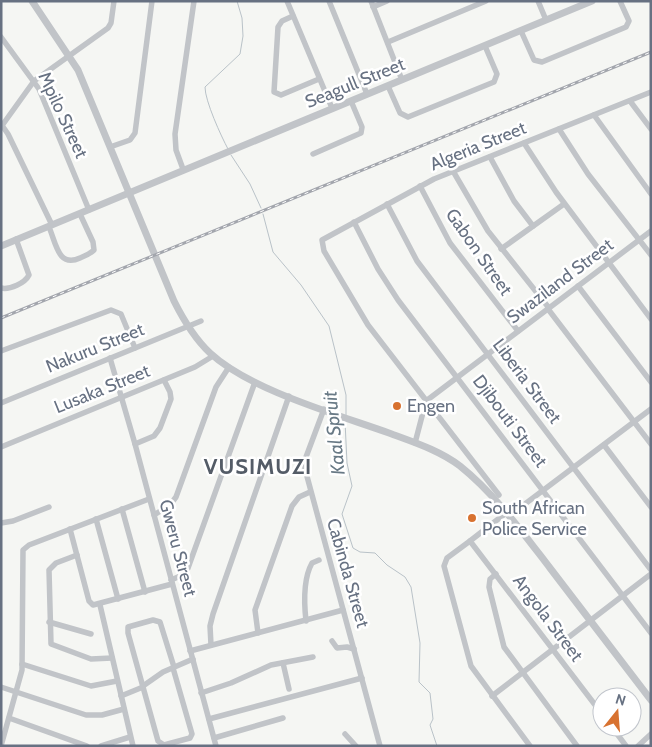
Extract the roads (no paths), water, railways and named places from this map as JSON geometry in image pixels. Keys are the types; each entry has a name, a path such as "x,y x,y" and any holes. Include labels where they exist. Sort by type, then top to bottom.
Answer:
{"street":[{"path":"32,1 70,56 171,295 188,326 213,356 255,382 440,453 460,466 507,515 651,700"},
{"path":"80,214 94,247 92,252 70,262 64,260 2,125 34,81 108,28 111,23 114,1"},
{"path":"110,147 130,140 135,133 152,1"},
{"path":"183,169 176,150 175,134 194,1"},
{"path":"287,1 332,108"},
{"path":"329,1 367,94"},
{"path":"387,1 372,4 402,80"},
{"path":"388,42 486,1"},
{"path":"538,1 546,20"},
{"name":"Seagull Street","path":"1,246 592,1"},
{"path":"521,31 534,60 542,62 626,28 629,21 620,1"},
{"path":"293,16 282,21 278,27 274,92 280,95 319,79"},
{"name":"Mpilo Street","path":"1,38 34,81 88,210"},
{"path":"388,86 400,114 405,117 494,82 497,78 485,46"},
{"name":"Algeria Street","path":"426,400 362,316 324,251 322,240 420,186 453,171 651,92"},
{"path":"630,100 651,129"},
{"path":"313,154 361,133 363,129 351,101"},
{"path":"594,115 651,194"},
{"path":"559,129 583,167 651,255"},
{"path":"524,143 564,204 651,319"},
{"path":"490,157 514,201 533,226"},
{"path":"453,171 482,223 549,308 651,444"},
{"name":"Gabon Street","path":"420,186 450,243 518,331"},
{"name":"Liberia Street","path":"387,204 417,261 651,572"},
{"path":"501,249 564,204"},
{"name":"Djibouti Street","path":"354,222 387,284 651,633"},
{"name":"Swaziland Street","path":"426,400 651,231"},
{"path":"1,288 6,289 26,281 29,275 16,239"},
{"path":"578,286 651,382"},
{"path":"1,351 112,310 121,314 135,348"},
{"name":"Nakuru Street","path":"1,402 201,320"},
{"name":"Lusaka Street","path":"1,447 195,367 213,356"},
{"name":"Gweru Street","path":"110,358 216,746"},
{"path":"154,515 170,505 176,497 216,387 229,367"},
{"path":"135,444 154,436 160,428 171,398 164,380"},
{"path":"70,529 90,603 100,605 145,592 172,582 184,574 188,568 255,382"},
{"path":"211,645 210,626 213,614 289,396"},
{"path":"415,443 426,400"},
{"path":"426,400 499,495"},
{"name":"Cabinda Street","path":"324,409 305,463 310,492 380,746"},
{"path":"530,746 492,696 469,661 444,569 448,558 470,540 544,491 651,409"},
{"path":"604,445 651,507"},
{"path":"258,633 255,614 256,606 292,506 299,497 310,492"},
{"path":"1,746 22,664 23,550 29,545 149,499"},
{"path":"1,522 13,521 49,507"},
{"path":"122,509 145,592"},
{"path":"96,519 118,600"},
{"name":"Angola Street","path":"470,540 592,701"},
{"path":"76,555 56,563 49,570 50,639 53,646 91,659 112,658"},
{"path":"306,621 305,601 308,572 312,563 319,560"},
{"path":"492,696 651,572"},
{"path":"496,574 489,584 504,647 577,746"},
{"path":"100,605 133,746"},
{"path":"190,651 343,610"},
{"path":"155,620 160,622 192,732 191,737 166,745 160,744 143,686 128,633 130,626 155,620"},
{"path":"49,622 91,634"},
{"path":"332,641 337,648 347,647 354,649"},
{"path":"202,693 232,683 271,665 313,657"},
{"path":"121,696 143,686 173,667 193,660"},
{"path":"283,663 289,689"},
{"path":"22,664 91,686 117,681"},
{"path":"209,719 362,678"},
{"path":"1,687 86,715 102,714 124,709"},
{"path":"9,718 87,746"},
{"path":"214,738 283,718"},
{"path":"345,734 356,746"},
{"path":"638,746 651,734"},
{"path":"101,746 130,737"}],"waterway":[{"name":"Kaal Spruit","path":"228,149 210,109 205,87 240,54 243,36 242,18 237,1"},
{"name":"Kaal Spruit","path":"231,155 250,184 261,208"},
{"name":"Kaal Spruit","path":"263,214 273,252 301,285 329,326 346,395 346,415"},
{"name":"Kaal Spruit","path":"345,421 347,463 352,486 342,514 353,548 360,552 375,553 387,565 405,577 411,587 420,643 419,682 430,693 433,719 430,725 437,746"}],"railway":[{"path":"1,318 651,52"}],"place":[{"name":"Engen","path":"397,406"},
{"name":"South African Police Service","path":"472,518"}],"district":[{"name":"VUSIMUZI","path":"258,466"}]}
